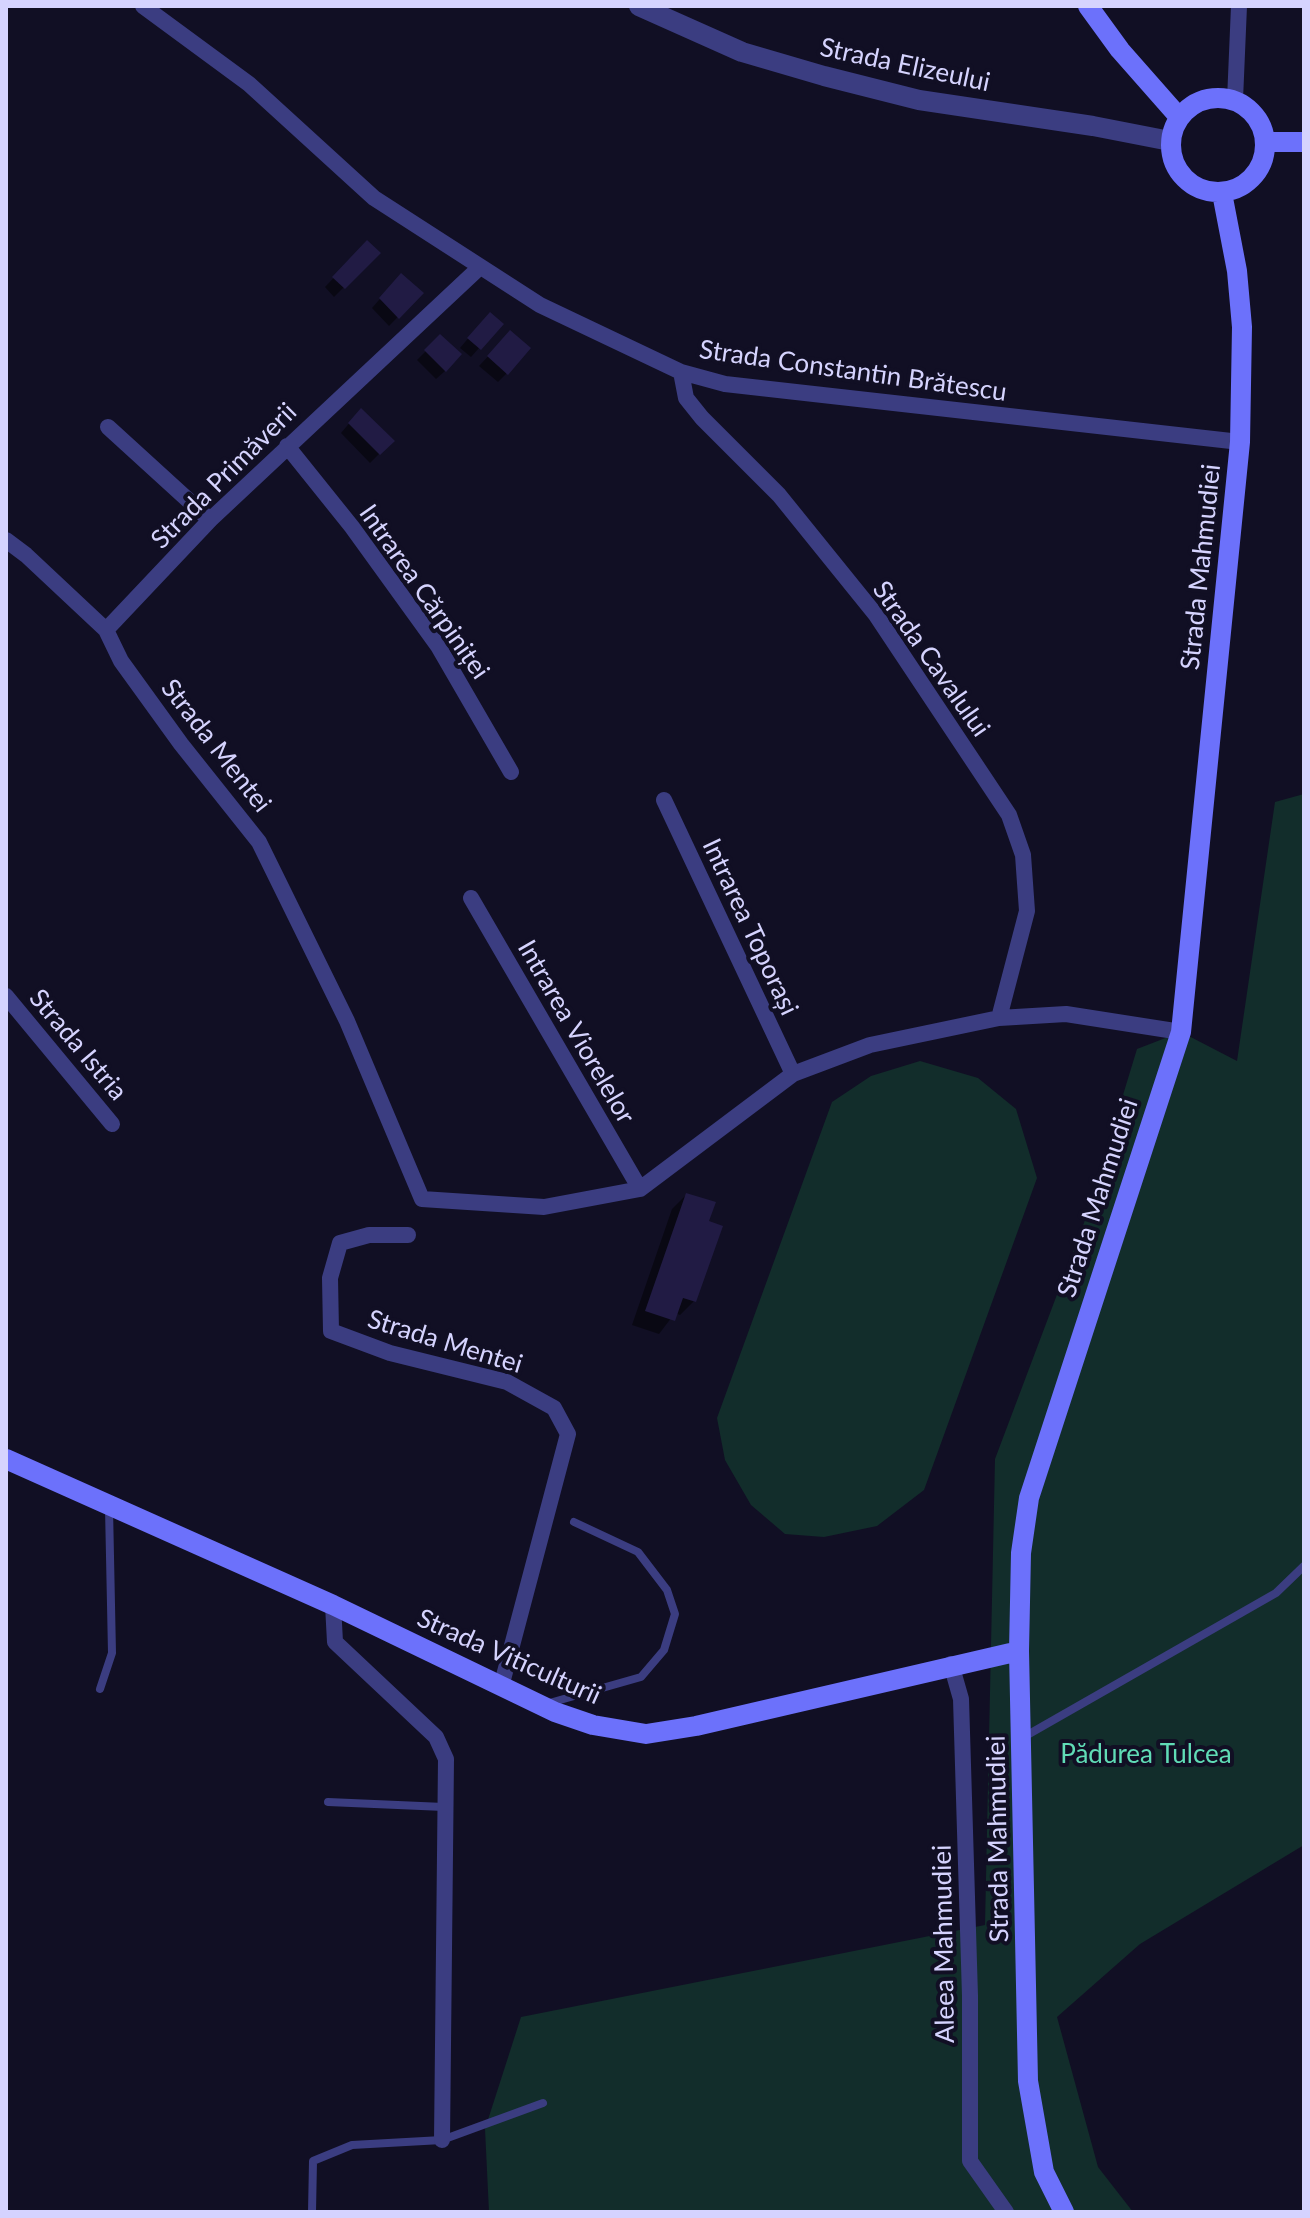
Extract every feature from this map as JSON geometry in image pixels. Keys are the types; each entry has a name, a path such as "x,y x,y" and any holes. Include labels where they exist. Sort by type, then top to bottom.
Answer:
{"main road":[{"path":"1088,6 1120,50 1179,117"},
{"path":"1204,99 1235,100 1256,117 1265,142 1259,170 1249,181 1222,193 1191,185 1179,173 1170,141 1179,117 1204,99"},
{"path":"1265,142 1304,142"},
{"name":"Strada Mahmudiei","path":"1064,2212 1044,2172 1028,2081 1019,1651 1021,1553 1029,1498 1181,1032 1240,442 1242,327 1237,271 1222,193"},
{"name":"Strada Viticulturii","path":"6,1459 333,1605 501,1687 593,1725 646,1734 696,1726 951,1664 1019,1651"}],"street":[{"name":"Strada Constantin Brătescu","path":"143,6 249,84 374,198 540,305 681,372 725,384 1240,442"},
{"name":"Strada Elizeului","path":"639,6 742,52 824,76 919,100 1170,141"},
{"path":"1235,100 1239,6"},
{"name":"Strada Primăverii","path":"106,630 210,520 479,268"},
{"name":"Strada Cavalului","path":"681,372 686,398 702,418 779,495 876,615 1009,815 1023,855 1027,911 999,1018"},
{"path":"108,427 210,520"},
{"name":"Intrarea Cărpiniței","path":"287,446 352,527 438,646 511,772"},
{"path":"6,540 48,574 106,630"},
{"name":"Strada Mentei","path":"106,630 121,661 264,852 347,1021 422,1199 544,1207 640,1189"},
{"name":"Intrarea Toporași","path":"664,800 793,1074"},
{"name":"Intrarea Viorelelor","path":"471,898 640,1189"},
{"name":"Strada Istria","path":"6,996 112,1124"},
{"path":"640,1189 793,1074 870,1045 999,1018 1066,1014 1181,1032"},
{"name":"Strada Mentei","path":"408,1235 369,1235 340,1243 330,1278 331,1331 390,1353 507,1382 554,1408 568,1434 501,1687"},
{"path":"333,1605 335,1642 436,1737 446,1759 442,2140"},
{"name":"Aleea Mahmudiei","path":"951,1664 961,1699 970,1996 970,2161 1006,2212"}],"lane":[{"path":"100,1689 112,1653 113,1548 109,1504"},
{"path":"542,1705 641,1677 664,1650 675,1614 667,1590 638,1552 574,1522"},
{"path":"1022,1739 1276,1593 1304,1566"},
{"path":"328,1802 444,1807"},
{"path":"312,2212 313,2161 352,2145 442,2140 543,2103"}],"green space":[{"name":"Pădurea Tulcea","path":"1304,794 1304,1845 1140,1944 1057,2017 1098,2167 1133,2212 489,2212 485,2129 521,2017 985,1925 995,1459 1084,1223 1137,1049 1181,1032 1237,1061 1275,802"},
{"path":"920,1061 978,1078 1016,1109 1037,1178 924,1490 877,1526 824,1537 785,1534 751,1505 725,1460 717,1418 832,1102 871,1076"}],"building":[{"path":"367,240 381,253 345,289 332,277"},
{"path":"401,273 424,293 399,319 379,298"},
{"path":"490,312 504,324 481,350 467,338"},
{"path":"510,330 531,348 508,375 487,356"},
{"path":"440,334 462,354 446,372 424,350"},
{"path":"361,408 395,441 380,455 348,423"},
{"path":"686,1193 716,1202 709,1221 723,1226 696,1302 683,1298 675,1321 645,1311"}]}
